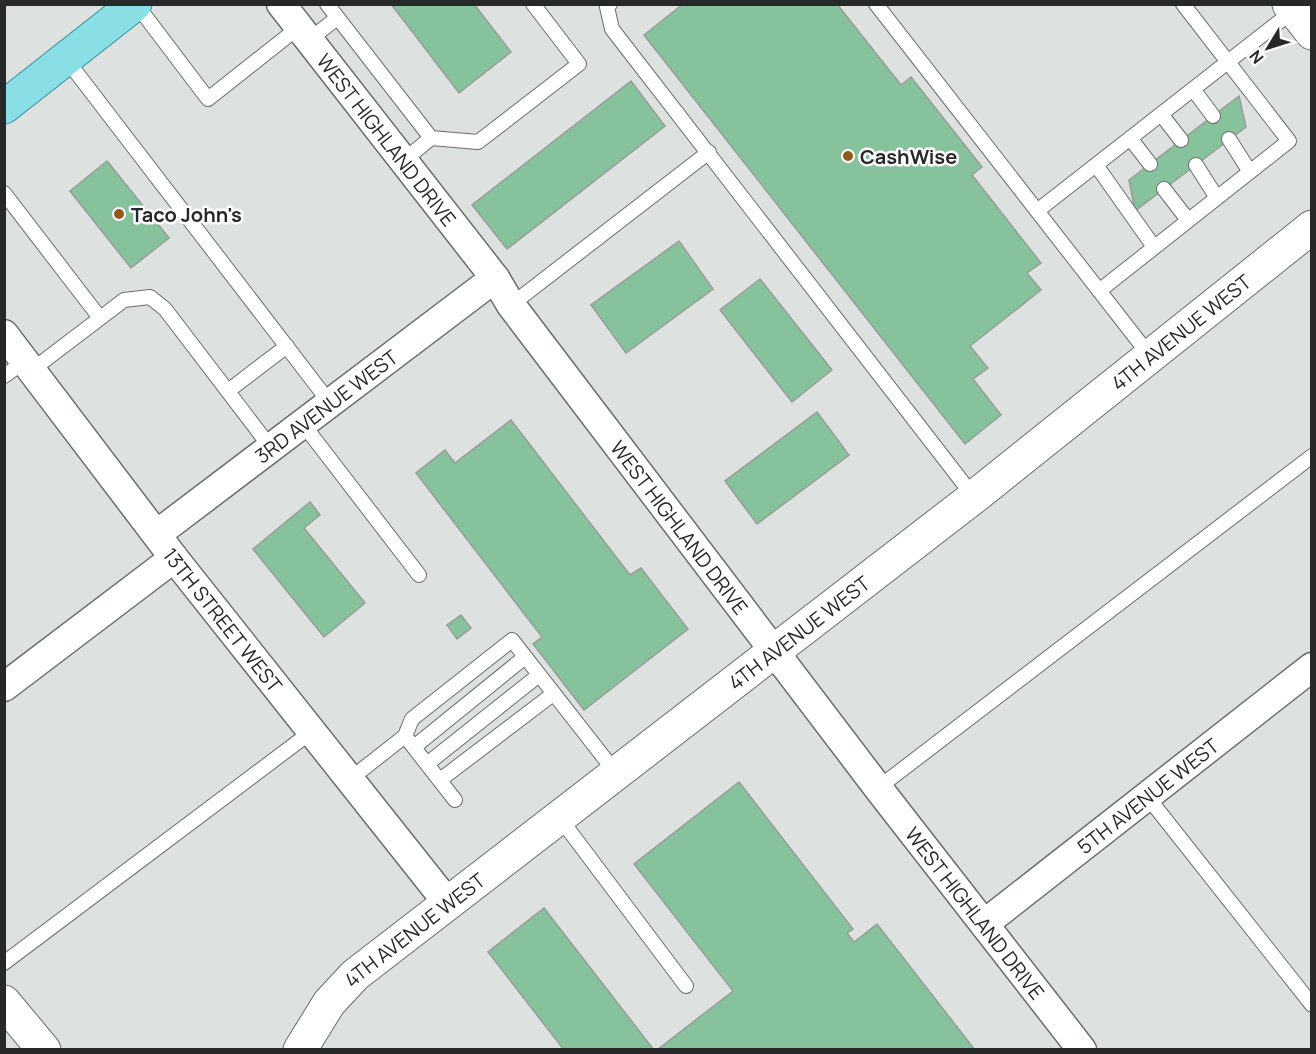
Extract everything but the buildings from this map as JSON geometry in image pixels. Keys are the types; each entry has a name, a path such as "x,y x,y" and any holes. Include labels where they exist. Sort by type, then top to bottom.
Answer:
{"main road":[{"path":"4,107 136,4"}],"street":[{"name":"WEST HIGHLAND DRIVE","path":"281,4 495,278 511,305 878,788 1082,1050"},
{"name":"4TH AVENUE WEST","path":"300,1050 329,1004 355,975 974,497 1311,227"},
{"name":"3RD AVENUE WEST","path":"157,534 495,278"},
{"name":"13TH STREET WEST","path":"4,333 20,369 157,534 447,902"},
{"path":"4,687 174,558"},
{"name":"5TH AVENUE WEST","path":"984,924 1146,795 1309,674"},
{"path":"4,1002 44,1050"}],"lane":[{"path":"136,4 208,99 304,34 338,18"},
{"path":"327,4 431,138"},
{"path":"403,161 431,138 478,142 579,64 533,4"},
{"path":"876,4 1150,356"},
{"path":"1099,291 1289,141 1183,4"},
{"path":"607,5 612,29 974,497"},
{"path":"1037,211 1227,62 1298,16"},
{"path":"66,59 330,403"},
{"path":"1193,89 1213,116"},
{"path":"1161,114 1181,140"},
{"path":"1130,138 1150,164"},
{"path":"1229,139 1250,172"},
{"path":"511,305 709,152"},
{"path":"1096,165 1154,247"},
{"path":"1196,165 1217,198"},
{"path":"1164,189 1188,220"},
{"path":"4,193 100,318"},
{"path":"20,369 124,300 150,297 165,309 271,448"},
{"path":"228,391 287,346"},
{"path":"303,424 419,575"},
{"path":"878,788 1311,456"},
{"path":"455,800 409,741 412,719 512,640 616,773"},
{"path":"349,780 409,741 525,657"},
{"path":"427,764 539,675"},
{"path":"440,780 553,694"},
{"path":"4,963 311,732"},
{"path":"1146,795 1311,1005"},
{"path":"559,817 686,986"}],"place":[{"name":"CashWise","path":"848,156"},
{"name":"Taco John's","path":"119,214"}]}
